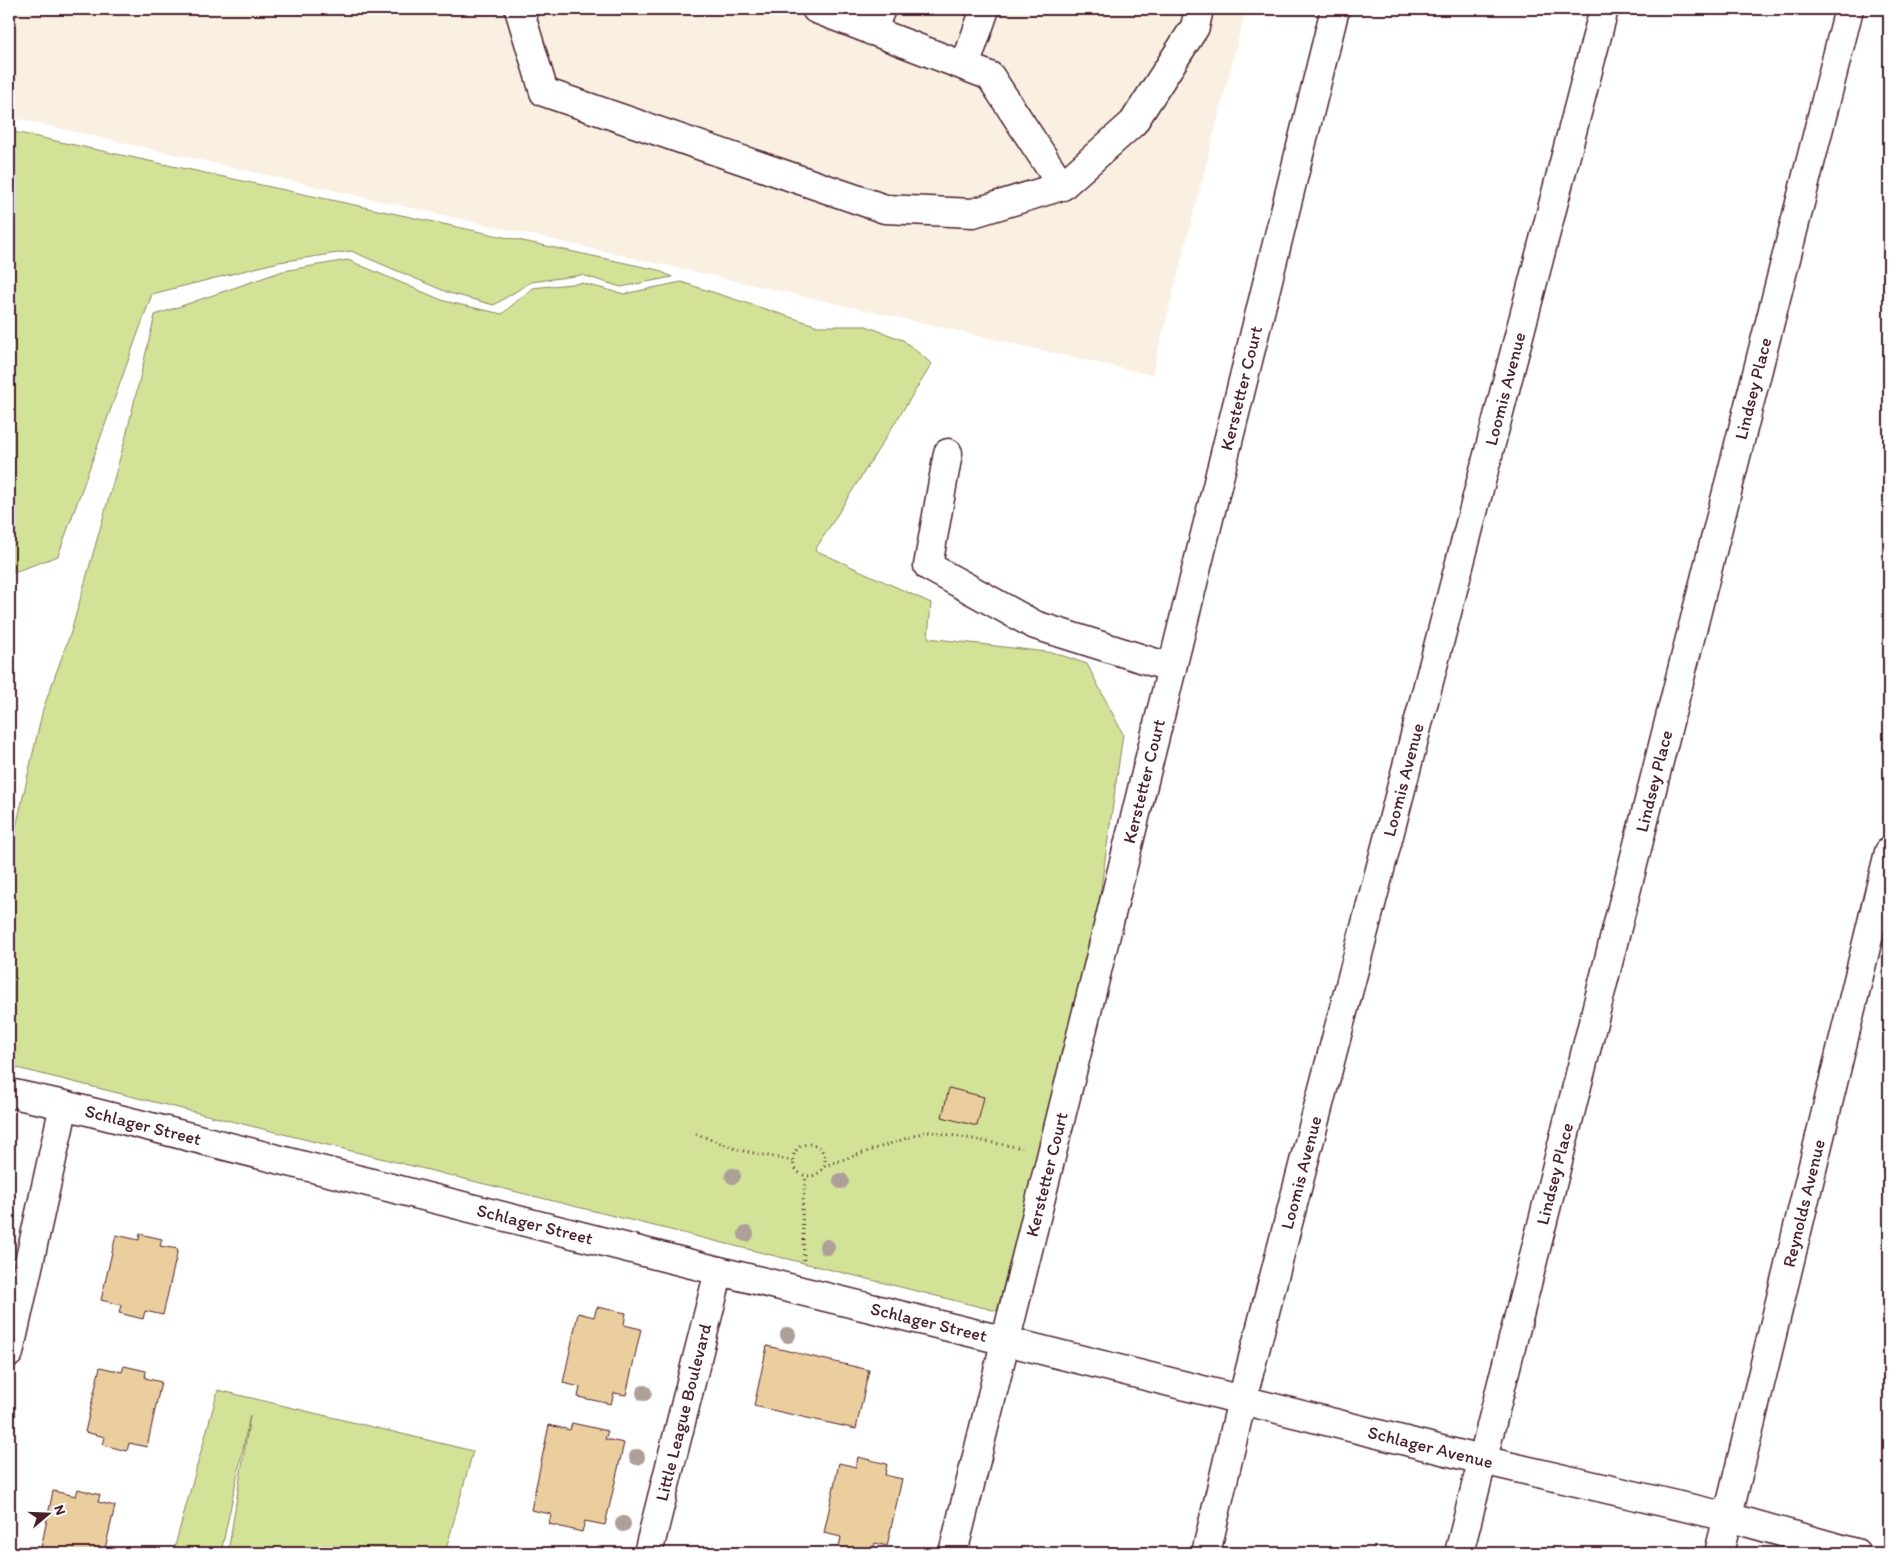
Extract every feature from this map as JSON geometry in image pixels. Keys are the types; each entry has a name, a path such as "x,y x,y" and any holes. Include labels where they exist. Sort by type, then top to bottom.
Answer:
{"street":[{"path":"519,9 544,92 885,208 973,213 1062,186 1133,123 1195,27 1199,9"},
{"path":"816,9 876,20 965,66 990,76 1062,186"},
{"path":"965,66 985,9"},
{"name":"Kerstetter Court","path":"953,1553 1335,9"},
{"name":"Loomis Avenue","path":"1206,1553 1242,1400 1604,9"},
{"name":"Lindsey Place","path":"1459,1553 1849,9"},
{"path":"948,453 928,566 1035,625 1172,668"},
{"name":"Reynolds Avenue","path":"1719,1553 1889,852"},
{"name":"Schlager Street","path":"9,1093 64,1105 718,1271 1006,1341"},
{"path":"9,1353 64,1105"},
{"name":"Little League Boulevard","path":"648,1553 718,1271"},
{"name":"Schlager Avenue","path":"1006,1341 1482,1460 1728,1516 1856,1553"}],"path":[{"path":"824,1166 823,1152 819,1148 810,1144 804,1145 796,1151 793,1161 797,1171 806,1176 816,1175 824,1166 928,1131 1052,1154"},
{"path":"696,1134 739,1150 793,1161"},
{"path":"806,1176 802,1210 804,1264 808,1293"}],"shaded area":[{"path":"9,9 1246,9 1152,375 9,117"}],"green space":[{"path":"9,131 658,270 672,277 621,287 582,275 531,282 494,305 449,293 351,251 279,262 152,294 58,556 9,574"},
{"path":"348,260 444,301 502,314 532,288 581,283 624,294 681,282 818,326 866,326 903,340 932,364 815,550 931,603 928,638 1055,653 1087,664 1123,734 1093,944 997,1311 9,1066 9,858 43,709 71,632 125,440 155,315 283,271"},
{"path":"218,1390 473,1451 445,1553 228,1553 250,1415 221,1553 173,1553"}],"building":[{"path":"949,1088 984,1097 977,1126 942,1117"},
{"path":"140,1234 162,1239 160,1246 178,1249 163,1315 145,1311 143,1319 119,1313 121,1305 101,1300 116,1235 139,1240"},
{"path":"597,1307 626,1313 624,1325 641,1329 626,1395 614,1393 611,1404 578,1397 580,1387 563,1383 578,1313 594,1317"},
{"path":"767,1346 869,1370 856,1429 754,1406"},
{"path":"124,1366 146,1371 145,1378 161,1382 147,1447 129,1443 127,1451 103,1445 105,1437 85,1432 100,1367 122,1372"},
{"path":"572,1423 608,1431 605,1439 624,1443 605,1525 585,1521 582,1532 549,1524 551,1514 531,1510 549,1425 570,1430"},
{"path":"858,1457 887,1464 885,1475 902,1479 887,1546 875,1543 872,1553 839,1547 841,1537 824,1533 839,1463 856,1467"},
{"path":"78,1489 100,1495 98,1502 115,1506 104,1553 40,1553 53,1491 76,1496"}]}
